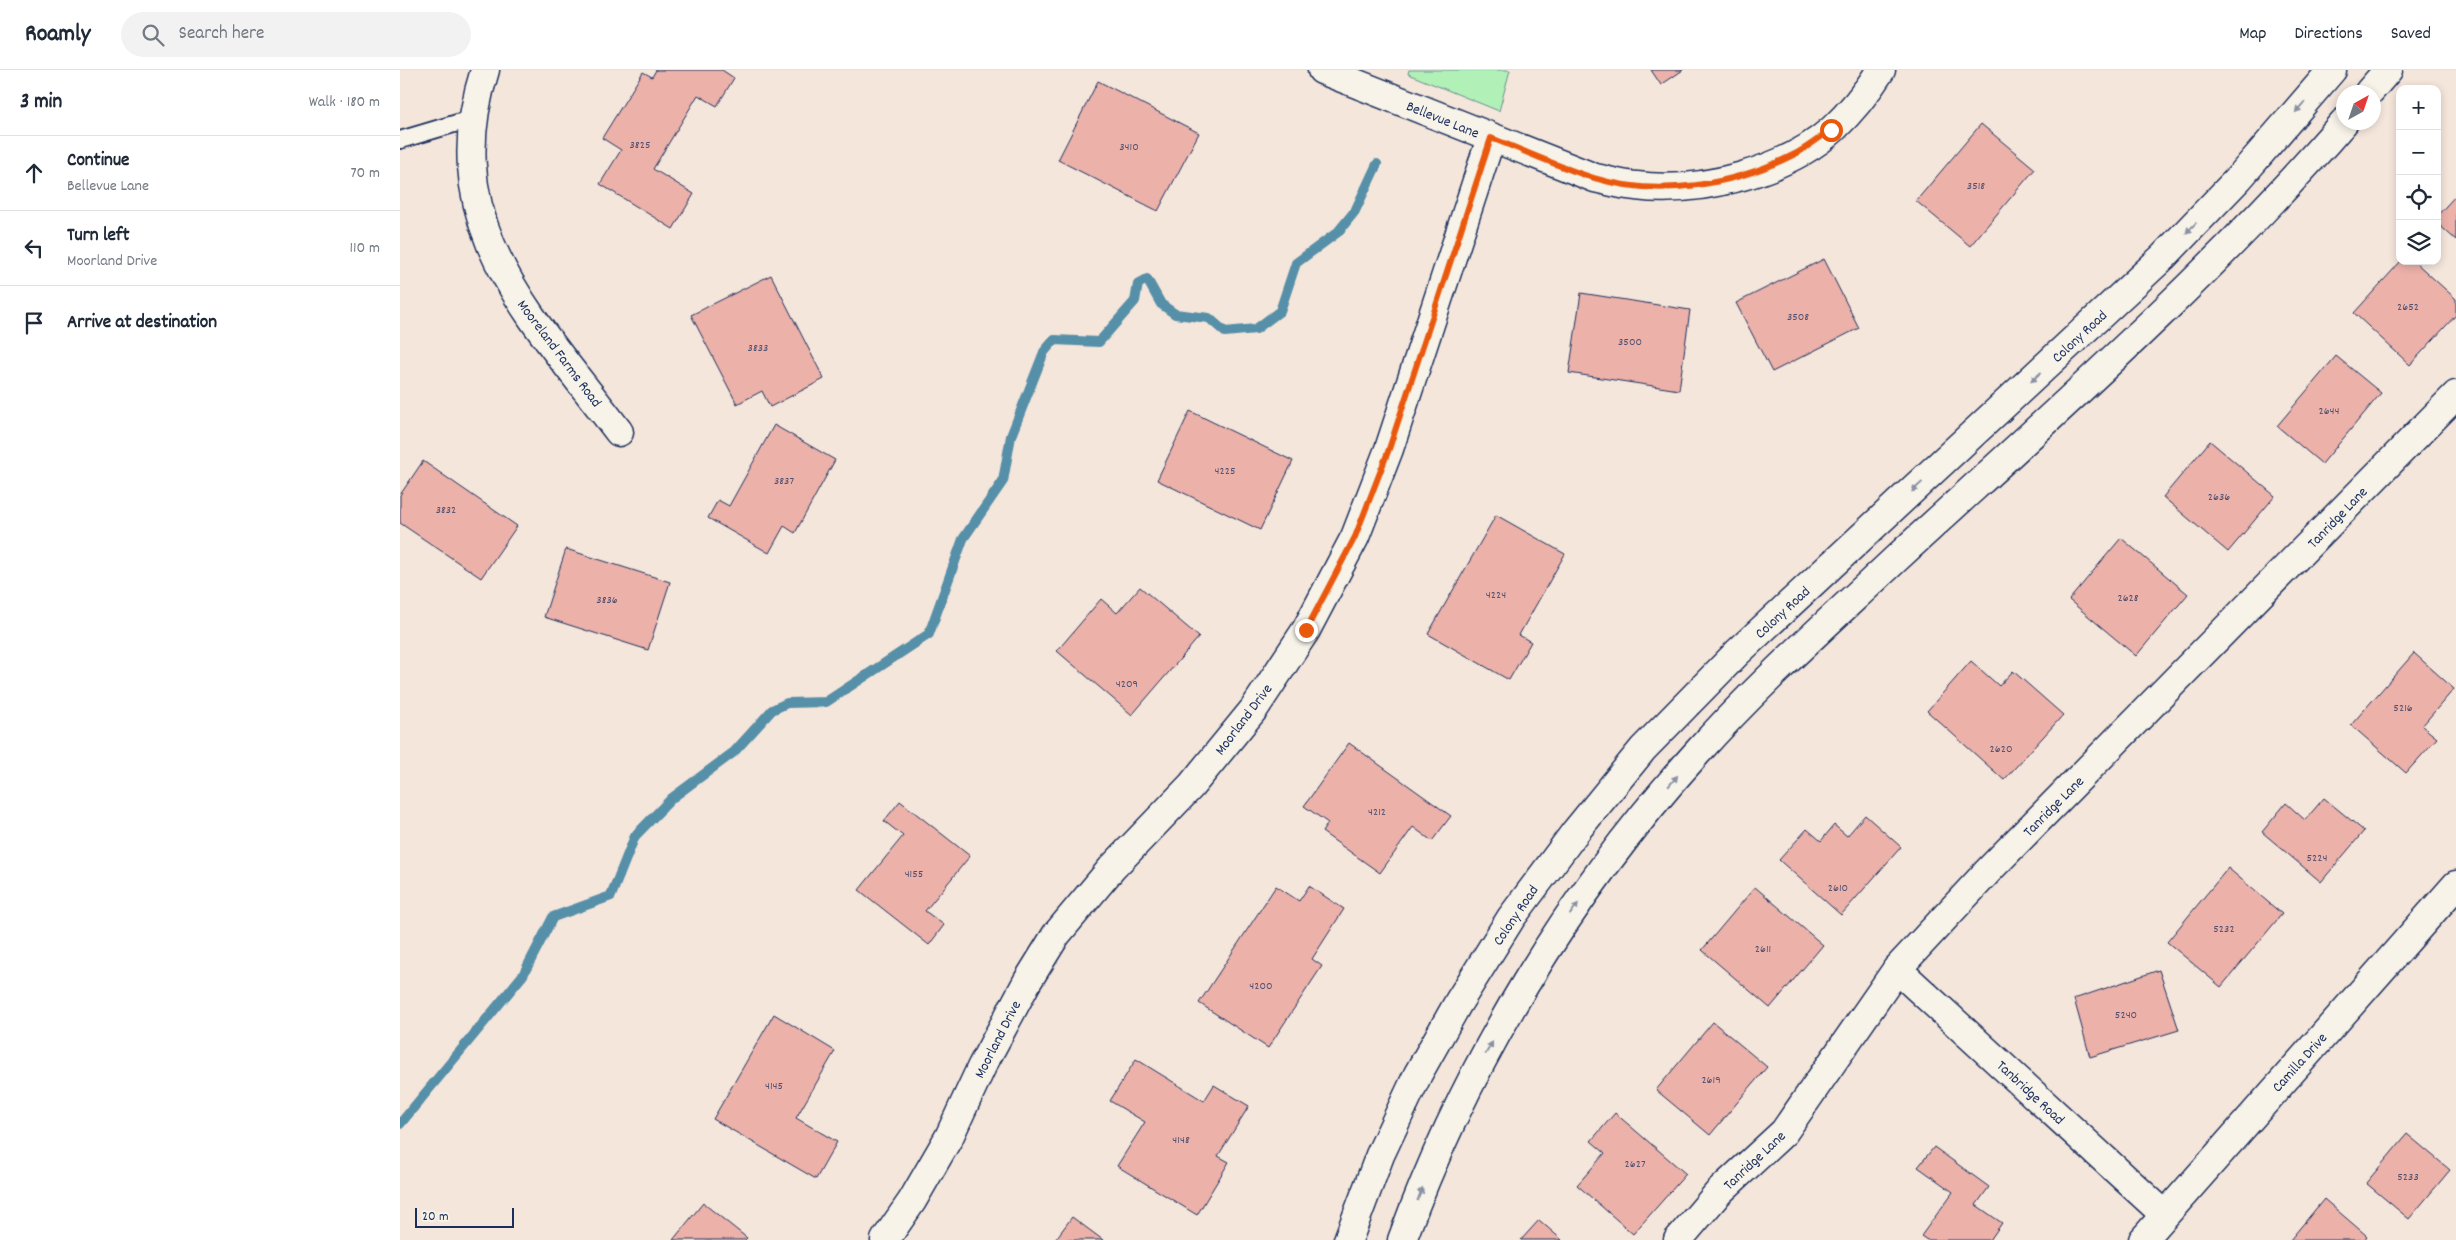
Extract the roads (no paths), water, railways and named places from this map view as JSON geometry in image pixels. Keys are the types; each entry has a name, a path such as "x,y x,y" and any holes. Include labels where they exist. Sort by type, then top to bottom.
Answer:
{"street":[{"name":"Mooreland Farms Road","path":"485,70 478,92 471,143 474,193 482,226 504,276 539,331 619,432"},
{"name":"Bellevue Lane","path":"1322,70 1491,138 1604,180 1637,186 1711,184 1759,170 1802,150 1831,130 1850,111 1862,98 1880,70"},
{"name":"Colony Road","path":"1348,1240 1380,1155 1418,1074 1458,1003 1511,918 1576,830 1643,749 1737,653 2163,257 2239,178 2332,70"},
{"path":"2374,85 2388,70"},
{"path":"1402,1240 1433,1159 1467,1087 1511,1008 1564,922 1628,835 1696,753 1790,658 2216,261 2292,182 2337,130"},
{"name":"Moorland Drive","path":"885,1240 912,1200 949,1138 982,1066 1027,982 1056,935 1112,868 1191,786 1254,709 1306,630 1355,537 1389,449 1491,138"},
{"name":"Tanridge Lane","path":"1678,1240 1719,1192 1784,1132 1897,969 1990,869 2456,395"},
{"name":"Camilla Drive","path":"2143,1240 2456,885"},
{"name":"Tanbridge Road","path":"1897,969 2164,1214"}],"lane":[{"path":"400,140 474,118"}],"waterway":[{"path":"400,1124 523,975 553,917 611,896 635,836 672,798 734,752 772,710 787,703 826,702 929,634 963,539 1003,481 1011,436 1044,352 1054,340 1099,342 1135,301 1138,284 1147,279 1161,304 1175,314 1209,318 1225,332 1256,329 1280,311 1296,263 1338,232 1355,211 1377,164"}]}
